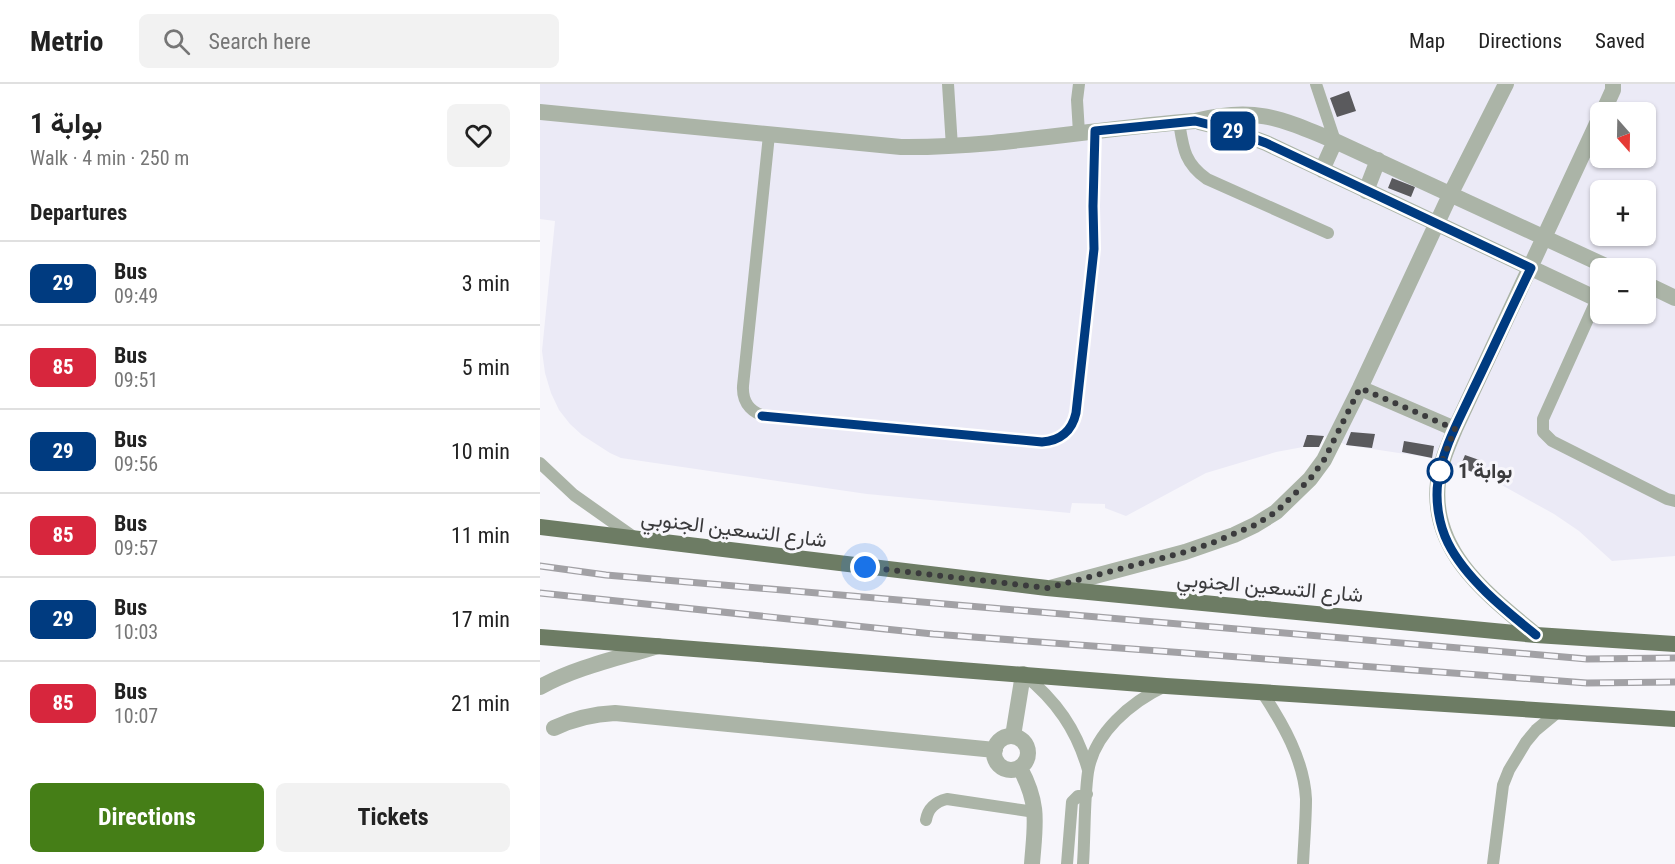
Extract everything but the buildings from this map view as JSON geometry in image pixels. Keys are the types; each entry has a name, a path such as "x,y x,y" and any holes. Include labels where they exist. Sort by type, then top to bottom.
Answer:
{"main road":[{"name":"شارع التسعين الجنوبي","path":"540,527 1047,588 1536,635 1675,644"},
{"path":"540,637 1166,686 1675,719"}],"street":[{"path":"1047,588 1212,543 1255,525 1276,512 1310,479 1324,460 1360,388 1451,193 1506,84"},
{"path":"1608,102 1613,84"},
{"path":"540,112 900,147 952,147 1001,143 1187,121 1218,115 1254,114 1290,122 1335,141 1590,259"},
{"path":"1187,121 1222,127 1249,136 1531,268 1590,292"},
{"path":"1536,635 1492,597 1457,560 1440,523 1438,481 1442,461 1455,429 1590,139"},
{"path":"1322,170 1335,141"},
{"path":"1366,190 1378,160"},
{"path":"1656,289 1675,298"},
{"path":"1360,388 1455,429"},
{"path":"540,687 585,668 658,646"},
{"path":"1013,736 1023,674"},
{"path":"554,728 574,719 615,713 994,750"},
{"path":"1013,736 1024,742 1029,753 1028,759 1014,771 1001,767 994,756 994,750 1001,739 1013,736"},
{"path":"1020,768 1032,793 1035,812 1032,864"}],"lane":[{"path":"948,84 952,147"},
{"path":"770,135 742,394 749,408 755,413 771,417 1042,442 1058,439 1065,434 1071,428 1076,413 1094,249 1087,132 1077,100 1079,84"},
{"path":"1318,85 1335,141"},
{"path":"1187,121 1186,156 1198,173 1328,233"},
{"path":"1590,316 1543,418 1543,432 1552,441 1675,501"},
{"path":"540,463 574,495 638,540"},
{"path":"1023,674 1049,697 1065,716 1077,738 1088,770 1083,864"},
{"path":"1088,770 1100,743 1117,719 1131,705 1166,686"},
{"path":"1262,692 1280,718 1290,740 1302,778 1306,798 1303,864"},
{"path":"1493,864 1503,785 1509,770 1526,742 1558,711"},
{"path":"1067,864 1072,802 1078,796 1087,794"},
{"path":"926,820 930,809 939,801 946,799 1035,812"}],"shaded area":[{"path":"540,84 1675,84 1675,556 1612,561 1579,531 1554,514 1498,483 1432,458 1346,445 1324,436 1303,447 1276,452 1206,473 1126,516 1105,508 1105,504 1072,503 1070,513 867,494 621,458 582,435 570,424 559,410 545,373 542,351 555,221 540,219"}],"railway":[{"path":"540,566 606,575 1587,659 1675,658"},
{"path":"540,593 933,634 1587,683 1675,682"}],"bus line":[{"name":"29","path":"762,416 1042,442 1058,439 1071,428 1076,413 1094,249 1092,222 1095,131 1195,121 1231,130 1266,143 1531,268 1442,461 1437,502 1440,523 1457,560 1492,597 1536,635"}],"place":[{"name":"بوابة 1","path":"1440,471"}],"route":[{"path":"865,567 1047,588 1212,543 1255,525 1276,512 1310,479 1324,460 1360,388 1455,429 1442,461 1438,481 1440,471"}]}
